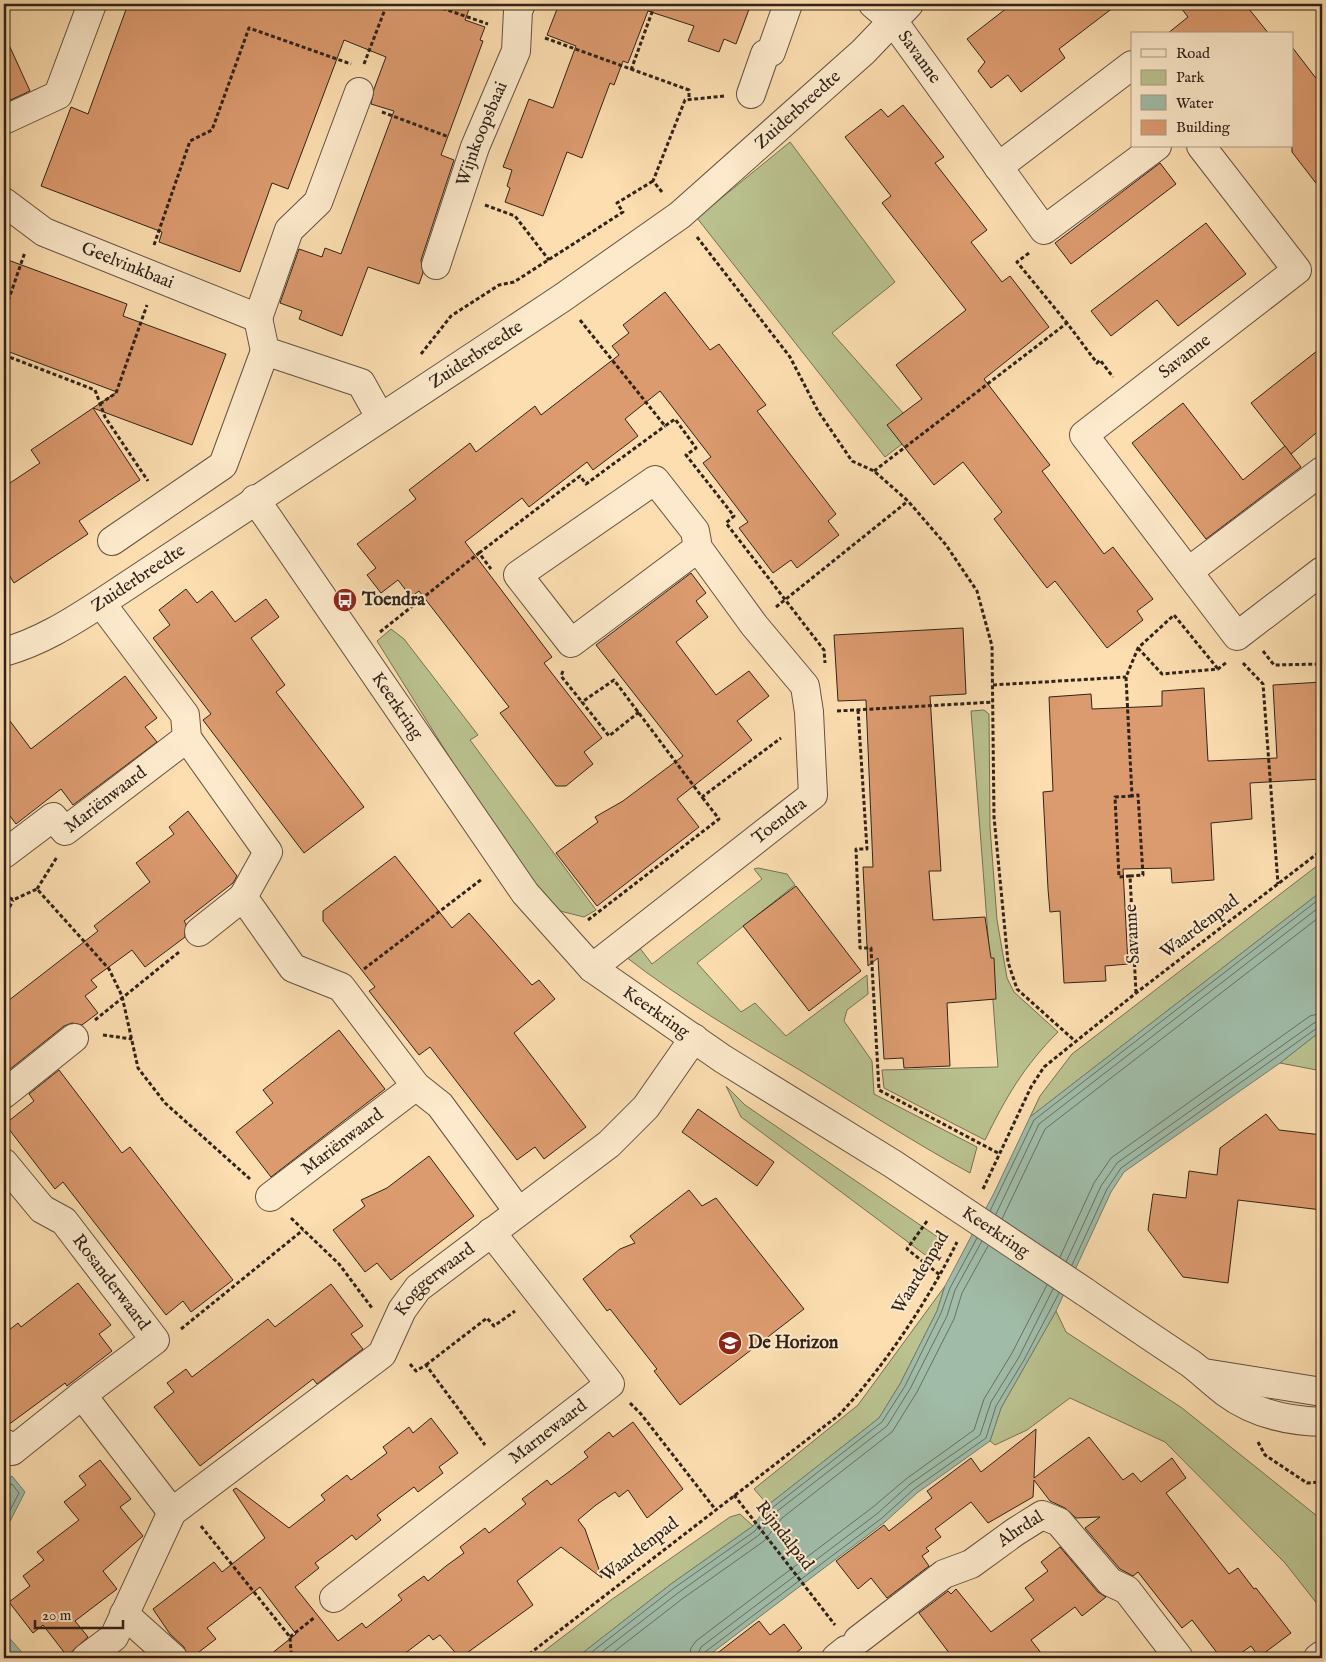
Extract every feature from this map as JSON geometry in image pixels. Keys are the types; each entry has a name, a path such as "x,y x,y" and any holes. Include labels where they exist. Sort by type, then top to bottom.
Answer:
{"street":[{"path":"4,120 58,95 92,4"},
{"name":"Wijnkoopsbaai","path":"436,265 475,147 516,51 521,4"},
{"path":"751,94 765,54 771,52 788,4"},
{"name":"Savanne","path":"892,10 998,167 1044,230"},
{"name":"Zuiderbreedte","path":"4,652 56,632 101,603 255,499 562,298 680,215 863,52 892,10"},
{"path":"998,167 1131,66"},
{"path":"112,541 223,465 265,351 258,318 288,230 318,202 359,88"},
{"path":"1044,230 1154,148"},
{"name":"Savanne","path":"1202,148 1297,270 1084,435 1189,570 1237,636 1246,629"},
{"name":"Geelvinkbaai","path":"4,202 44,232 258,318"},
{"path":"265,351 361,383 380,417"},
{"path":"1189,570 1322,470"},
{"name":"Toendra","path":"518,575 655,480 695,531 698,548 754,625 805,686 809,714 813,796 592,968"},
{"name":"Keerkring","path":"255,499 525,893 592,968 723,1059 893,1164 1085,1292 1204,1373 1226,1392 1268,1414 1293,1422 1322,1422"},
{"path":"518,575 571,644 698,548"},
{"path":"1246,629 1322,571"},
{"path":"101,603 184,715 187,738 268,852 243,896 199,932"},
{"name":"Mariënwaard","path":"4,854 53,817 65,831 187,738"},
{"path":"243,896 294,968 341,987 416,1086 440,1105 518,1211"},
{"path":"4,1094 77,1035"},
{"name":"Koggerwaard","path":"178,1508 382,1354 402,1310 418,1288 615,1137 646,1106 694,1038"},
{"name":"Mariënwaard","path":"270,1197 416,1086"},
{"name":"Rosanderwaard","path":"4,1163 42,1209 64,1221 155,1340 82,1395 8,1447"},
{"path":"491,1232 610,1384"},
{"name":"Keerkring","path":"1204,1373 1322,1392"},
{"name":"Marnewaard","path":"334,1598 610,1384"},
{"path":"82,1395 178,1508 114,1637 86,1658"},
{"name":"Ahrdal","path":"846,1650 944,1574 971,1564 1042,1515 1059,1522 1110,1582 1127,1590 1179,1658"},
{"path":"124,1614 173,1658"},
{"path":"1318,1658 1322,1655"}],"path":[{"path":"387,4 359,88 475,147"},
{"path":"430,4 495,26 536,35 688,90 688,100"},
{"path":"631,70 655,4"},
{"path":"100,404 116,393 148,301 147,275 151,254 190,141 212,130 249,28 353,64"},
{"path":"420,355 451,316 499,285 514,282 623,212 617,203 653,181"},
{"path":"459,195 515,216 549,260"},
{"path":"680,215 790,357 818,411 852,461 874,471 908,501 946,545 977,591 992,646 994,816 1004,935 1012,978 1017,989 1075,1041"},
{"path":"4,313 35,226"},
{"path":"1044,230 1043,244 1018,262 1097,363 1100,360 1130,399"},
{"path":"562,298 665,426"},
{"path":"874,471 1067,323"},
{"path":"4,355 96,390 105,417 164,504"},
{"path":"358,649 580,476 586,484 675,419 696,448 686,456 734,516 726,523 824,650 825,667"},
{"path":"754,625 908,501"},
{"path":"479,553 503,585 518,575"},
{"path":"1132,796 1126,677 1138,648 1174,615 1218,669"},
{"path":"1246,629 1274,665 1322,664"},
{"path":"571,644 561,676 609,736 639,712"},
{"path":"1138,648 1162,674 1218,669 1230,660"},
{"path":"1236,656 1263,684 1278,884"},
{"path":"993,686 1126,677"},
{"path":"565,938 718,819 614,680 582,702"},
{"path":"702,797 809,714 993,702"},
{"path":"858,710 867,849 856,849 860,948 870,948 879,1090 1000,1154"},
{"path":"1138,795 1143,875 1119,877 1115,797 1132,796 1138,795"},
{"path":"4,918 12,900 37,889 61,850 65,831"},
{"name":"Waardenpad","path":"979,1197 1031,1087 1044,1067 1136,992 1322,850"},
{"path":"341,987 504,862"},
{"name":"Savanne","path":"1130,876 1136,992"},
{"path":"37,889 109,969 122,996 138,1068 165,1103 270,1197 339,1264 416,1371 487,1318 494,1326 539,1293"},
{"path":"4,894 12,900"},
{"path":"77,1035 122,996 183,949 199,932"},
{"path":"77,1035 132,1039"},
{"path":"928,1220 907,1249 940,1275"},
{"path":"155,1340 173,1336 303,1230"},
{"name":"Waardenpad","path":"524,1658 839,1415 865,1388 940,1275 958,1241"},
{"path":"426,1365 502,1468"},
{"path":"610,1384 641,1414 715,1509"},
{"name":"Rijndalpad","path":"734,1495 812,1594"},
{"path":"178,1508 290,1638 291,1652 296,1658"}],"green space":[{"path":"790,142 895,282 832,333 919,431 885,457 697,218"},
{"path":"391,629 404,639 478,735 470,740 596,910 584,917 552,909 485,814 377,641"},
{"path":"984,710 989,714 990,827 997,920 1007,978 1014,992 1058,1032 1025,1070 1000,1110 985,1140 884,1088 882,1070 998,1067 971,711"},
{"path":"1322,862 1322,891 1030,1117 1040,1096 1072,1054"},
{"path":"758,868 787,874 795,885 697,963 741,1012 755,1003 786,1036 867,975 868,994 847,1010 844,1021 872,1061 874,1094 977,1147 970,1173 710,1016 626,957 639,947 652,964 762,879 754,869"},
{"path":"1322,1030 1322,1071 1280,1063"},
{"path":"726,1086 745,1105 942,1240 932,1260 741,1117"},
{"path":"945,1286 937,1311 900,1384 879,1418 768,1505 754,1489 858,1405"},
{"path":"1056,1311 1066,1332 1182,1408 1322,1520 1322,1610 1285,1563 1165,1442 1070,1398 1027,1430 995,1445 990,1441 1001,1408"},
{"path":"740,1514 753,1526 671,1584 576,1658 535,1658 611,1600 730,1517"}],"water":[{"path":"1322,891 1322,1030 1280,1063 1124,1172 1111,1192 1056,1311 1001,1408 990,1441 917,1493 885,1522 705,1658 576,1658 671,1584 753,1526 768,1505 879,1418 900,1384 937,1311 945,1286 994,1193 1030,1117"},
{"path":"12,1476 25,1492 4,1533 4,1483"},
{"path":"4,1632 27,1658 4,1658"}],"building":[{"path":"128,4 471,4 465,20 485,27 480,40 483,41 441,155 454,160 421,260 423,273 419,284 368,267 342,336 299,319 302,311 280,303 299,249 322,257 325,248 341,254 394,111 371,104 374,89 386,57 344,40 288,189 272,183 240,272 159,242 162,232 41,186 71,107 88,114"},
{"path":"559,4 751,4 736,44 724,39 719,52 688,41 694,26 648,11 628,63 623,61 614,85 610,83 582,158 567,152 543,216 505,202 510,188 507,186 512,170 503,167 529,99 553,108 576,46 547,35"},
{"path":"1012,4 1118,4 1059,49 1065,58 1021,92 1008,75 991,88 978,71 985,62 967,39"},
{"path":"1178,4 1245,4 1267,32 1169,32 1188,17"},
{"path":"4,34 30,91 4,103"},
{"path":"1294,50 1322,86 1322,191 1292,152 1292,148 1294,148"},
{"path":"903,105 944,157 935,163 987,230 971,242 1002,282 1010,276 1049,327 984,379 1050,465 1042,471 1104,554 1113,547 1153,599 1137,611 1143,620 1107,648 1055,581 1047,588 1033,570 994,519 1002,512 963,462 934,485 887,425 922,399 896,365 966,310 882,203 891,196 845,137 881,109 888,117"},
{"path":"1160,163 1176,184 1071,264 1055,243"},
{"path":"1206,223 1246,274 1178,326 1157,300 1111,336 1091,311"},
{"path":"8,260 127,304 123,316 226,354 192,445 93,408 117,392 4,350 4,272"},
{"path":"665,292 710,350 719,344 766,405 757,411 836,514 828,521 839,535 797,568 791,560 773,573 739,528 748,522 703,463 711,457 660,391 625,419 638,436 593,470 587,462 529,507 522,498 465,542 552,657 544,663 602,738 584,752 593,764 566,786 556,786 500,713 509,707 419,591 411,597 398,580 381,593 367,575 376,568 357,544 416,499 409,490 470,443 476,452 535,406 541,415 619,355 612,346 629,333 623,325"},
{"path":"1322,347 1322,428 1291,454 1251,403"},
{"path":"1183,403 1243,480 1285,446 1301,467 1206,539 1132,443"},
{"path":"93,408 140,480 79,521 88,534 14,583 4,567 4,487 40,463 31,450"},
{"path":"691,573 706,593 696,601 708,617 676,642 716,695 749,671 769,696 737,721 752,740 677,799 699,827 597,906 556,853 598,822 595,817 623,801 683,756 596,645"},
{"path":"186,589 197,603 212,591 235,622 266,599 279,617 251,638 285,685 276,692 364,807 304,853 203,720 211,714 153,638 170,625 159,610"},
{"path":"963,628 966,694 930,696 941,871 929,871 933,920 985,917 991,958 994,958 996,999 947,1003 950,1066 904,1068 903,1058 884,1059 878,958 868,966 863,867 873,867 866,700 838,701 834,635"},
{"path":"125,676 157,718 145,727 157,742 73,805 61,789 16,824 4,808 4,713 31,749"},
{"path":"1322,682 1322,779 1250,783 1252,819 1211,823 1214,880 1172,883 1171,868 1123,869 1128,964 1105,966 1106,981 1064,983 1060,911 1050,912 1048,889 1043,792 1053,791 1049,697 1091,694 1092,709 1162,706 1162,691 1204,688 1208,761 1277,758 1273,685"},
{"path":"188,811 237,876 233,883 184,921 186,924 185,937 145,967 132,950 91,980 97,987 85,996 98,1013 82,1025 72,1023 64,1026 9,1070 4,1063 4,1004 98,931 94,926 150,882 136,863 174,834 169,827"},
{"path":"395,856 452,928 469,913 532,985 539,980 555,999 514,1033 586,1127 544,1159 535,1147 517,1160 430,1047 419,1055 369,991 375,987 323,921 323,911"},
{"path":"796,886 861,971 809,1011 743,926"},
{"path":"339,1030 385,1089 271,1177 236,1132 273,1103 263,1090"},
{"path":"59,1070 122,1153 130,1147 233,1280 191,1312 183,1301 166,1315 63,1182 55,1189 5,1124 34,1101 29,1094"},
{"path":"698,1109 774,1162 757,1186 682,1132"},
{"path":"1266,1114 1279,1130 1322,1135 1322,1210 1238,1200 1228,1283 1183,1277 1148,1230 1153,1194 1186,1198 1189,1171 1217,1175 1220,1148"},
{"path":"429,1156 474,1216 391,1280 377,1263 365,1272 333,1230 365,1206 361,1200 387,1188"},
{"path":"689,1190 702,1206 716,1198 804,1309 680,1405 654,1371 657,1369 610,1309 607,1311 583,1279 620,1249 635,1243 630,1236"},
{"path":"78,1283 111,1325 99,1334 112,1351 67,1386 65,1383 4,1428 4,1334 18,1323 21,1327"},
{"path":"331,1284 363,1326 351,1334 363,1349 317,1384 313,1379 200,1466 154,1407 174,1392 167,1383 186,1369 192,1377 268,1319 275,1327"},
{"path":"431,1418 458,1453 439,1467 443,1473 418,1492 414,1487 377,1515 381,1520 356,1540 352,1535 315,1563 319,1568 295,1587 338,1641 362,1623 366,1628 402,1600 398,1595 424,1576 428,1581 464,1553 460,1547 485,1528 489,1533 526,1504 522,1499 547,1480 551,1485 588,1457 584,1452 609,1432 613,1437 633,1422 683,1489 647,1518 628,1490 619,1497 615,1492 596,1505 578,1520 585,1529 602,1578 561,1547 517,1581 533,1605 460,1658 440,1635 433,1640 429,1635 399,1658 266,1658 296,1634 260,1587 207,1628 216,1639 191,1658 188,1658 184,1647 170,1634 153,1609 214,1562 222,1572 265,1538 233,1490 236,1488 289,1528 325,1500 321,1495 347,1475 351,1480 387,1453 383,1447 409,1427 413,1433"},
{"path":"1036,1429 1034,1478 1089,1437 1123,1480 1133,1473 1141,1482 1172,1458 1186,1478 1166,1493 1229,1574 1238,1568 1291,1633 1259,1657 1251,1646 1234,1658 1221,1658 1192,1620 1182,1628 1138,1572 1133,1576 1120,1569 1085,1528 1100,1517 1076,1518 1065,1508 1050,1501 1034,1480 1033,1497 988,1523 971,1502 935,1529 941,1537 926,1548 929,1551 922,1556 929,1566 887,1598 871,1578 858,1589 836,1561 884,1525 889,1531 932,1498 927,1491 971,1458 981,1472"},
{"path":"100,1460 131,1499 120,1507 143,1536 103,1571 117,1589 75,1621 88,1637 67,1656 43,1625 33,1633 9,1602 30,1586 23,1576 44,1560 37,1552 79,1520 64,1502 86,1485 79,1476"},
{"path":"1060,1547 1098,1592 1106,1597 1082,1616 1075,1607 1031,1640 1045,1658 953,1658 919,1613 948,1591 951,1594 956,1589 991,1632 1034,1600 1025,1588 1048,1571 1041,1562"},
{"path":"759,1621 770,1635 784,1624 802,1648 790,1658 711,1658"}],"place":[{"name":"Toendra","path":"345,600"},
{"name":"De Horizon","path":"730,1343"}]}
